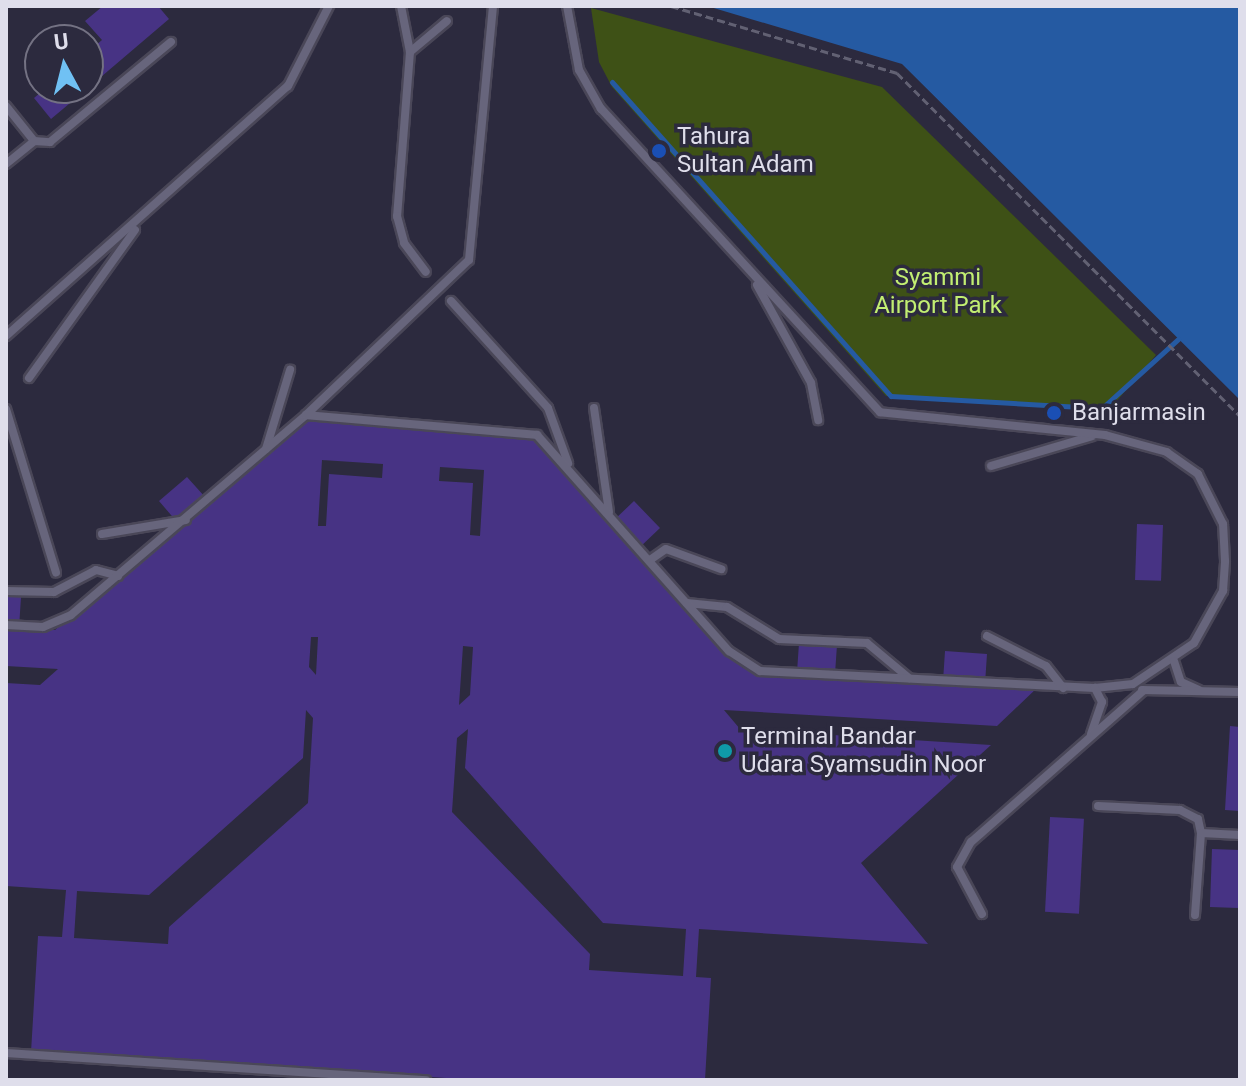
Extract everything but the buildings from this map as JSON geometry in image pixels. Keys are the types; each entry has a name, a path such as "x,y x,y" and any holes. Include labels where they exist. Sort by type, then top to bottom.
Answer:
{"lane":[{"path":"6,336 156,208 288,86 329,6"},
{"path":"401,6 410,52 397,216 404,243 426,272"},
{"path":"6,625 59,623 186,520 306,415 469,260 493,6"},
{"path":"306,415 537,435 570,467 686,603 744,664 760,671 1063,688 1133,684 1174,661 1210,623 1223,591 1223,524 1198,474 1167,452 1105,435 880,412 601,109 579,70 567,6"},
{"path":"410,52 447,21"},
{"path":"6,164 34,141 67,135 171,42"},
{"path":"6,106 34,141"},
{"path":"29,378 109,258 156,208"},
{"path":"753,277 811,383 818,420"},
{"path":"451,301 548,408 570,467"},
{"path":"265,450 290,370"},
{"path":"594,408 609,513"},
{"path":"6,409 56,573"},
{"path":"991,466 1066,438 1105,435"},
{"path":"102,534 186,520"},
{"path":"650,560 666,549 721,569"},
{"path":"6,591 54,592 96,570 118,576"},
{"path":"686,603 727,607 779,639 867,643 909,678"},
{"path":"987,636 1046,666 1063,688"},
{"path":"1174,661 1181,682 1204,691"},
{"path":"1133,684 1143,691 1240,692"},
{"path":"1086,741 1101,719 1095,688"},
{"path":"982,914 959,882 962,855 1143,691"},
{"path":"1098,806 1180,810 1198,819 1201,833 1195,915"},
{"path":"1201,833 1240,835"},
{"path":"6,1053 426,1080"}],"path":[{"path":"671,6 897,73 1240,416"}],"green space":[{"name":"Syammi Airport Park","path":"591,8 882,87 1156,355 1109,410 886,396 612,87 599,62"}],"water":[{"path":"707,6 1240,6 1240,400 902,64"}],"waterway":[{"path":"612,82 891,396 1102,408 1178,339"}],"place":[{"name":"Tahura Sultan Adam","path":"659,151"},
{"name":"Banjarmasin","path":"1054,413"},
{"name":"Terminal Bandar Udara Syamsudin Noor","path":"725,751"}]}
